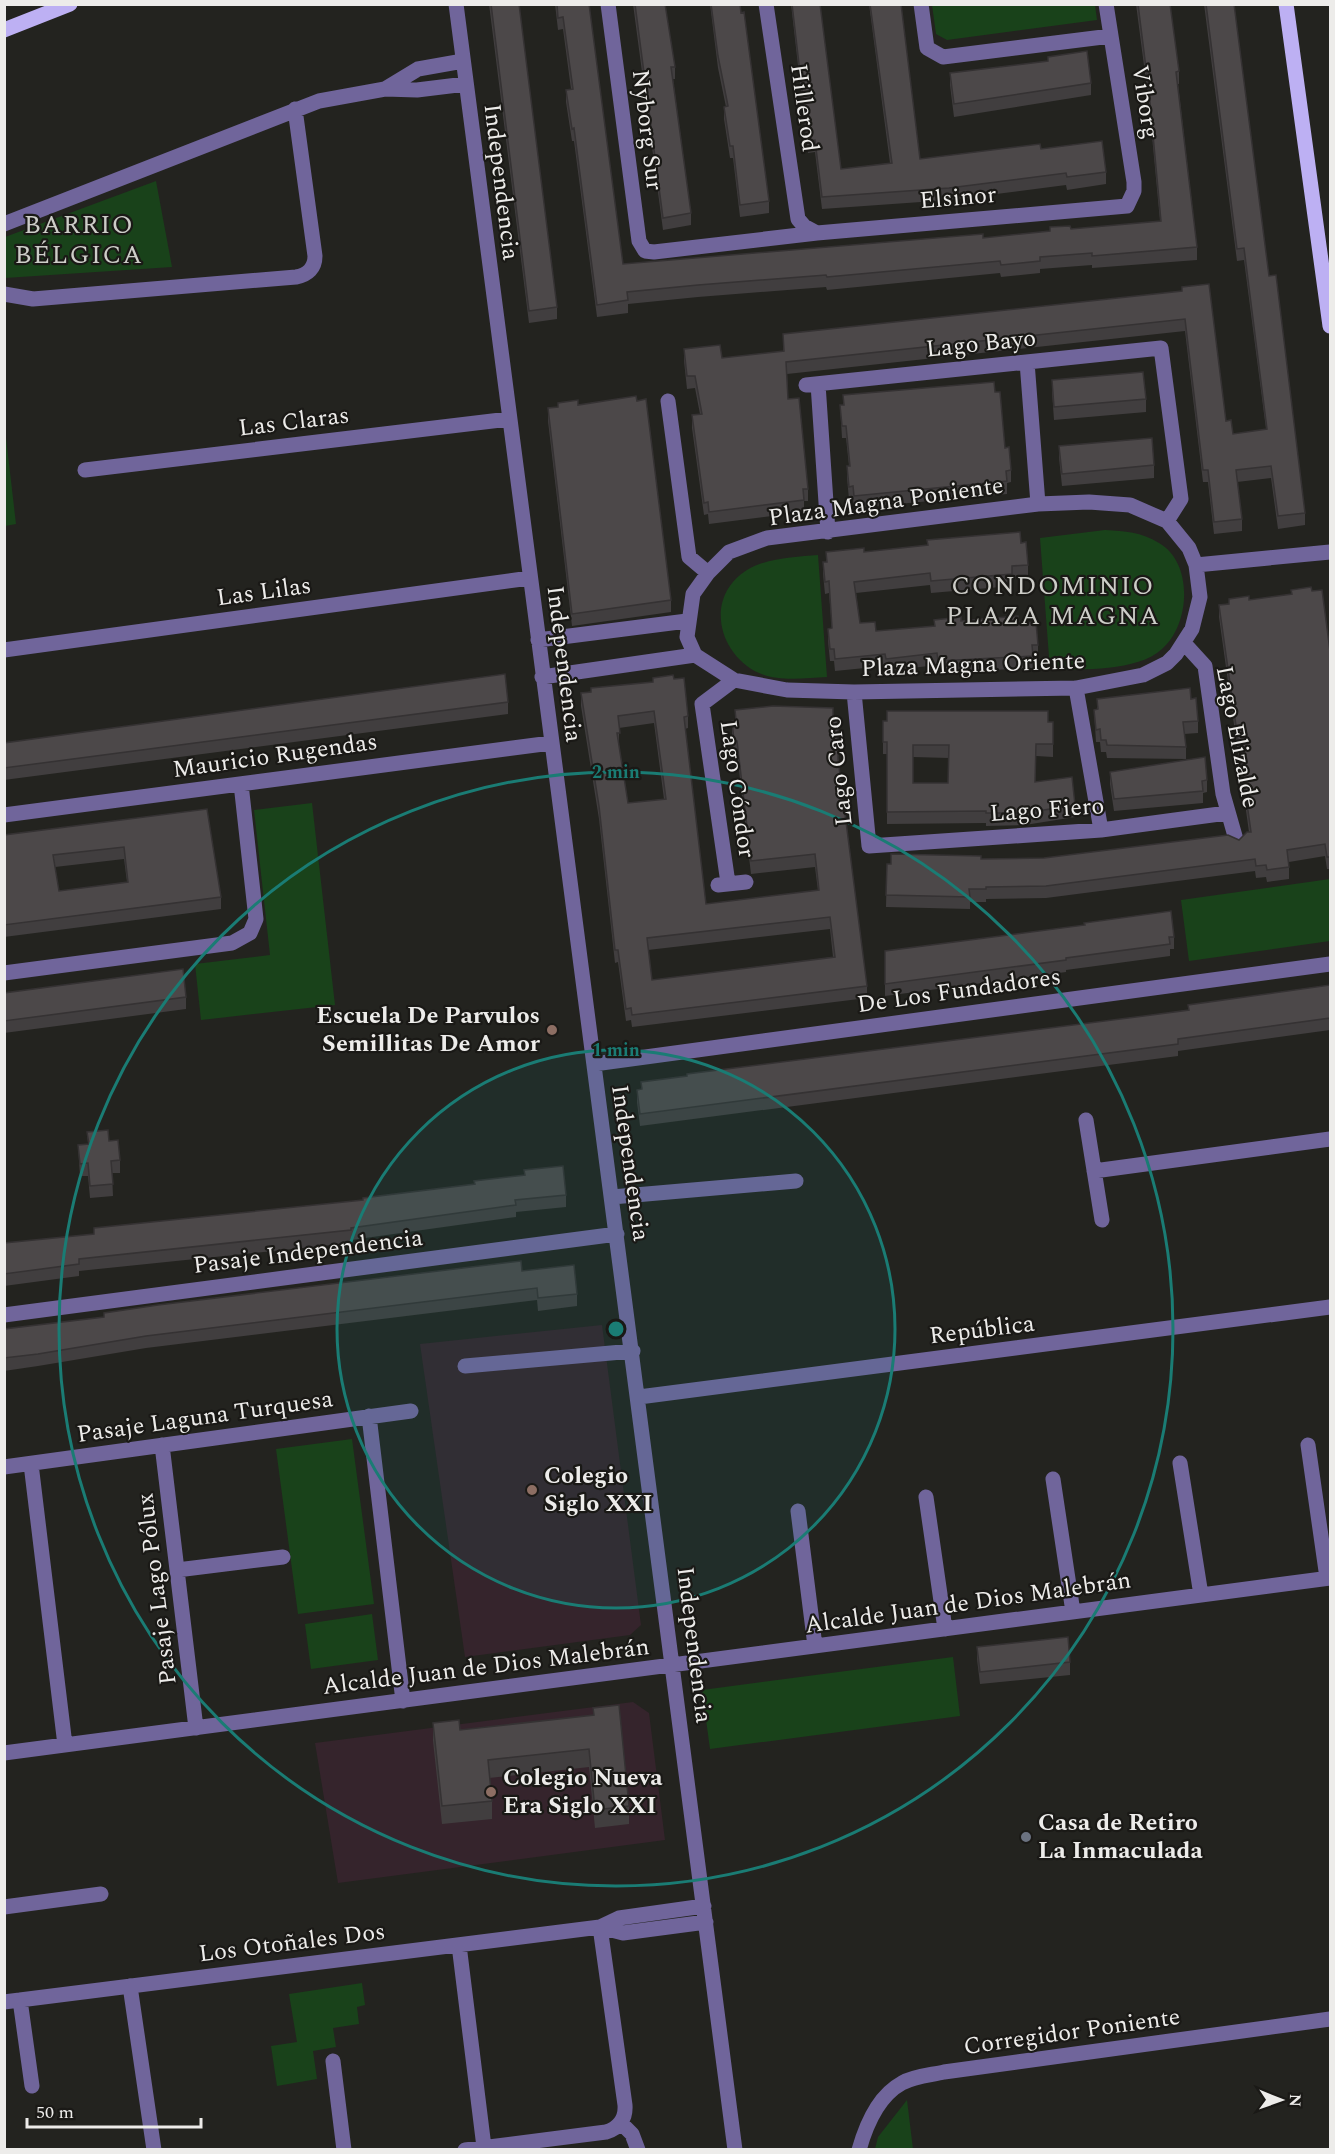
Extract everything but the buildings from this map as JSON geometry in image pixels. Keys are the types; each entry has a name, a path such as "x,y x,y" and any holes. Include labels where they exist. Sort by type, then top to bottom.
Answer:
{"main road":[{"path":"4,30 70,4"},
{"path":"1286,4 1330,326"}],"street":[{"name":"Independencia","path":"456,4 542,676 674,1665 735,2150"},
{"name":"Nyborg Sur","path":"608,4 639,241 645,251 654,252"},
{"name":"Hillerod","path":"766,4 798,219 804,226 818,233"},
{"path":"921,4 927,48 943,57 1111,36"},
{"name":"Viborg","path":"1106,4 1134,182 1134,191 1127,206"},
{"path":"384,89 418,69 463,61"},
{"path":"4,224 147,170 294,109 334,97 384,89 417,90 466,84"},
{"path":"4,294 33,299 296,277 308,273 315,262 315,256 294,109"},
{"name":"Elsinor","path":"654,252 818,233 1127,206"},
{"name":"Lago Bayo","path":"828,532 812,384 1161,348 1181,500 1167,521"},
{"path":"1027,362 1038,504"},
{"path":"668,401 689,557 708,573"},
{"name":"Las Claras","path":"85,470 509,419"},
{"name":"Plaza Magna Poniente","path":"694,655 687,637 687,621 693,594 708,573 729,552 767,538 1038,504 1089,502 1130,505 1167,521"},
{"name":"Plaza Magna Oriente","path":"694,655 734,680 787,690 854,692 1076,688 1143,675 1167,663 1184,643 1198,614 1199,581 1196,565 1184,541 1167,521"},
{"path":"1196,565 1330,552"},
{"name":"Las Lilas","path":"4,650 530,578"},
{"path":"538,640 687,621"},
{"name":"Lago Elizalde","path":"1184,643 1205,666 1227,813 1237,843"},
{"path":"542,676 694,655"},
{"name":"Lago Cóndor","path":"734,680 702,704 723,884 746,882"},
{"path":"1076,688 1101,830"},
{"name":"Lago Caro","path":"854,692 869,846"},
{"name":"Mauricio Rugendas","path":"4,815 551,743"},
{"path":"4,973 232,943 244,938 256,919 241,784"},
{"name":"Lago Fiero","path":"869,846 1101,830 1227,813"},
{"name":"De Los Fundadores","path":"594,1064 1330,964"},
{"path":"1086,1120 1102,1220"},
{"path":"1094,1171 1330,1139"},
{"path":"612,1197 796,1181"},
{"name":"Pasaje Independencia","path":"4,1315 617,1234"},
{"name":"República","path":"639,1397 1330,1307"},
{"path":"465,1366 633,1351"},
{"name":"Pasaje Laguna Turquesa","path":"4,1467 411,1410"},
{"path":"369,1416 403,1701"},
{"name":"Pasaje Lago Pólux","path":"162,1445 196,1728"},
{"path":"1308,1445 1329,1578"},
{"path":"1180,1463 1201,1595"},
{"path":"31,1464 65,1745"},
{"path":"1053,1479 1073,1612"},
{"path":"926,1497 945,1629"},
{"path":"798,1511 815,1647"},
{"path":"177,1570 283,1557"},
{"name":"Alcalde Juan de Dios Malebrán","path":"4,1753 1329,1578"},
{"path":"4,1907 101,1894"},
{"name":"Los Otoñales Dos","path":"4,2002 600,1927 619,1918 704,1906"},
{"name":"Los Otoñales Dos","path":"600,1927 623,1933 706,1922"},
{"path":"465,2150 606,2132 621,2123 626,2112 600,1927"},
{"path":"459,1945 484,2147"},
{"path":"130,1986 153,2150"},
{"path":"20,2000 32,2085"},
{"name":"Corregidor Poniente","path":"859,2150 864,2132 877,2107 902,2083 944,2072 1330,2019"},
{"path":"333,2061 344,2150"},
{"path":"621,2123 632,2134 638,2150"}],"shaded area":[{"name":"Colegio Siglo XXI","path":"602,1325 641,1625 630,1635 465,1657 420,1344"},
{"name":"Colegio Nueva Era Siglo XXI","path":"633,1702 649,1713 665,1840 338,1883 315,1743"}],"green space":[{"path":"932,5 1095,5 1097,20 947,40 936,34"},
{"path":"156,181 172,267 5,278 5,237"},
{"path":"5,429 16,524 4,526"},
{"path":"1105,530 1146,536 1170,552 1183,579 1183,610 1178,625 1162,649 1138,662 1109,668 1050,670 1040,538"},
{"path":"818,555 827,677 784,678 759,673 734,653 726,639 721,609 725,595 733,581 755,566 781,559"},
{"path":"312,803 335,1005 201,1020 195,964 270,955 254,810"},
{"path":"1330,879 1330,941 1189,961 1181,900"},
{"path":"352,1439 374,1604 298,1614 276,1449"},
{"path":"372,1614 378,1660 311,1669 305,1624"},
{"path":"953,1657 960,1716 710,1749 702,1690"},
{"path":"362,1983 365,2005 357,2007 359,2024 333,2028 336,2047 313,2051 317,2079 277,2086 271,2046 297,2042 289,1994"},
{"path":"907,2100 913,2149 875,2149 878,2137"}],"place":[{"name":"Escuela De Parvulos Semillitas De Amor","path":"552,1030"},
{"name":"Colegio Siglo XXI","path":"532,1490"},
{"name":"Colegio Nueva Era Siglo XXI","path":"491,1792"},
{"name":"Casa de Retiro La Inmaculada","path":"1026,1837"}],"district":[{"name":"BARRIO BÉLGICA","path":"79,240"},
{"name":"CONDOMINIO PLAZA MAGNA","path":"1053,601"}]}
